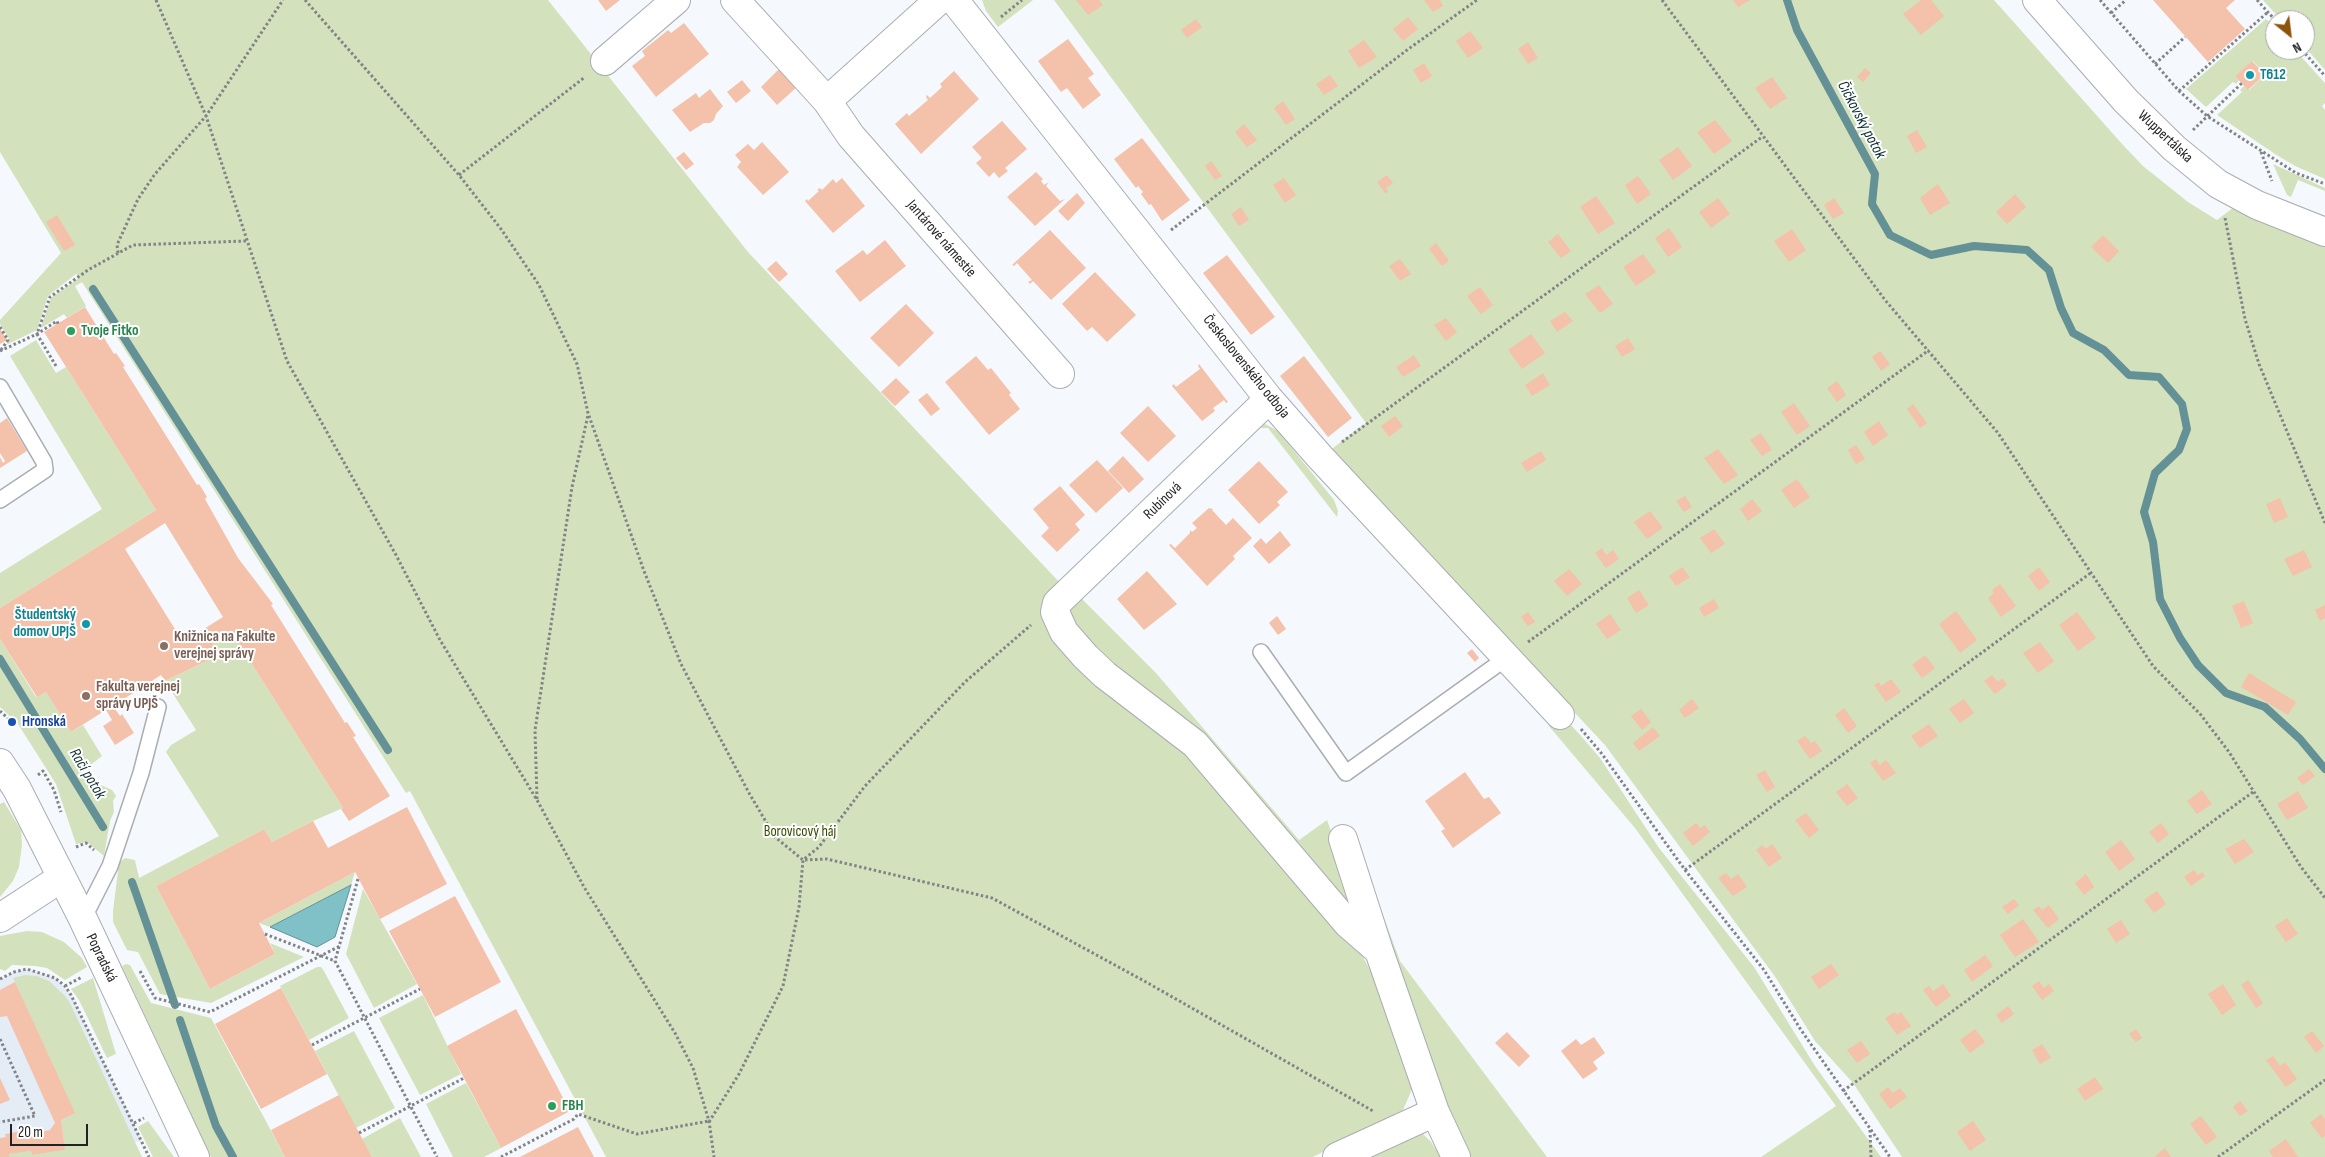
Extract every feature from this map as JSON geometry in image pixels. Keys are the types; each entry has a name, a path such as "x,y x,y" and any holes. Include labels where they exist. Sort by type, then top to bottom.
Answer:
{"street":[{"path":"605,61 676,0"},
{"name":"Jantárové námestie","path":"735,0 827,101 851,136 1060,374"},
{"path":"827,101 938,0"},
{"name":"Československého odboja","path":"954,0 1269,399 1320,458 1505,659 1560,715"},
{"name":"Wuppertálska","path":"2037,0 2126,101 2174,148 2218,184 2257,205 2325,232"},
{"name":"Rubínová","path":"1057,603 1269,399"},
{"path":"1057,603 1055,612 1057,620 1064,632 1085,656 1105,675 1195,744 1348,924 1378,951"},
{"name":"Popradská","path":"0,763 17,789 83,920 195,1157"},
{"path":"1343,839 1378,951 1435,1112 1456,1157"},
{"path":"0,918 61,878"},
{"path":"1337,1157 1435,1112"}],"lane":[{"path":"0,388 44,462 45,470 0,500"},
{"path":"1262,652 1346,773 1505,659"},
{"path":"83,920 110,866 141,773 158,707"}],"path":[{"path":"156,0 206,116 287,361 396,555 440,640 537,800 584,887 675,1033 693,1068 709,1121 714,1157"},
{"path":"118,253 117,244 138,199 155,174 206,116 283,0"},
{"path":"305,0 459,175 501,229 539,285 576,364 588,413 644,571 681,664 749,793 775,837 803,860 827,859 992,898 1146,982 1402,1128"},
{"path":"1150,246 1407,50 1477,0"},
{"path":"1662,0 1885,300 1998,433 2153,666 2201,715 2228,752 2301,867 2325,898"},
{"path":"2100,0 2179,90 2207,116 2296,173 2325,184"},
{"path":"2111,13 2126,0"},
{"path":"2257,0 2266,10"},
{"path":"2179,90 2265,15"},
{"path":"2156,64 2185,36"},
{"path":"2311,60 2325,76"},
{"path":"459,175 605,61"},
{"path":"2174,148 2242,83"},
{"path":"1320,458 1762,136"},
{"path":"2218,184 2245,319 2259,364 2325,523"},
{"path":"37,334 50,297 88,270 134,244 246,241"},
{"path":"1,350 37,334 56,321 58,324"},
{"path":"0,327 8,340 1,350"},
{"path":"37,334 56,366"},
{"path":"1505,659 1929,350"},
{"path":"537,800 535,730 572,487 588,413"},
{"path":"1685,870 2092,572"},
{"path":"501,1157 574,1119 578,1114 638,1134 709,1121 739,1074 783,986 799,907 803,860 819,847 865,786 965,682 1057,603"},
{"path":"0,712 12,722"},
{"path":"1560,715 1580,728 1602,754 1685,870 1764,970 1801,1030 1890,1157"},
{"path":"1843,1091 2253,792"},
{"path":"73,848 86,843"},
{"path":"358,879 335,961 437,1157"},
{"path":"265,934 335,961"},
{"path":"155,998 210,1012 340,946"},
{"path":"0,978 27,969 55,978 65,986 149,1157"},
{"path":"65,986 90,972"},
{"path":"312,1045 420,989"},
{"path":"0,1039 35,1116 0,1122"},
{"path":"359,1133 464,1078"},
{"path":"2218,1157 2325,1080"},
{"path":"133,1123 144,1118"},
{"path":"1870,1129 1871,1157"}],"shaded area":[{"path":"27,969 55,978 71,995 142,1141 47,1157 0,1157 0,979 14,972"}],"green space":[{"name":"Borovicový háj","path":"0,0 548,0 748,252 1062,585 1049,602 1183,744 1362,955 1371,972 1392,1025 1413,1087 1403,1110 1313,1157 606,1157 410,791 406,793 82,282 75,286 86,306 67,318 64,314 41,328 51,298 79,278 76,274 48,296 37,330 6,345 10,340 0,324 0,320 61,253 0,152"},
{"path":"982,0 1033,0 998,27 986,11"},
{"path":"1054,0 1994,0 2143,166 2188,202 2217,220 2234,207 2325,247 2325,1157 1902,1157 1853,1083 1815,1041 1776,978 1605,745 1329,451 1366,423"},
{"path":"2263,0 2325,0 2325,70 2315,58 2315,10 2272,10"},
{"path":"2265,20 2265,60 2304,60 2325,83 2325,103 2322,106 2325,110 2325,179 2295,166 2217,115 2242,92 2240,90 2244,86 2249,90 2265,74 2253,61 2235,76 2239,80 2236,84 2233,82 2206,107 2186,89"},
{"path":"2273,164 2325,188 2325,191 2298,180 2291,197 2287,195"},
{"path":"36,340 56,373 66,367 156,510 0,608 0,573 102,509 10,356"},
{"path":"1265,424 1278,431 1334,500 1338,511 1337,517 1268,428 1255,428"},
{"path":"1080,597 1156,673 1299,840 1327,820 1362,920 1102,663 1064,611"},
{"path":"231,631 343,808 272,842 264,829 156,886 210,989 275,954 270,943 304,957 211,1003 160,994 138,952 127,950 113,922 113,911 119,863 125,858 135,860 139,878 219,836 166,752 171,745 196,730 165,681 219,655 212,643"},
{"path":"0,639 36,697 46,692 71,732 83,725 102,756 88,767 96,783 112,790 116,796 113,801 114,812 110,821 104,856 87,842 76,844 56,784 18,724 0,707"},
{"path":"1566,724 1572,726 1600,758 1659,848 1754,967 1815,1066 1881,1157 1761,1157 1836,1106 1635,828 1548,725 1558,729"},
{"path":"4,802 21,830 22,845 19,867 13,881 0,897 0,804"},
{"path":"1352,832 1400,961 1547,1157 1467,1157 1459,1142"},
{"path":"355,872 351,885 270,927 259,923"},
{"path":"363,889 417,984 374,1008 346,954"},
{"path":"27,931 42,932 64,942 82,958 87,967 65,980 47,968 12,965 5,971 0,969 0,936"},
{"path":"130,965 151,1003 211,1018 285,1157 211,1157 122,966"},
{"path":"317,967 321,967 324,971 349,1018 309,1040 280,986"},
{"path":"25,975 37,976 49,981 70,1003 142,1157 9,1157 9,1154 31,1151 32,1155 65,1150 61,1120 74,1113 13,978"},
{"path":"93,978 116,1054 107,1058 79,1000 71,989"},
{"path":"423,995 461,1074 420,1095 379,1018"},
{"path":"354,1031 395,1108 356,1128 315,1051"},
{"path":"466,1083 501,1148 484,1157 453,1157 426,1104"},
{"path":"400,1118 421,1157 372,1157 362,1139"},
{"path":"148,1121 174,1157 153,1157 138,1127"},
{"path":"1423,1134 1441,1157 1363,1157 1406,1137"}],"water":[{"path":"351,885 335,937 317,947 270,927"}],"building":[{"path":"598,0 620,0 606,11"},
{"path":"1076,0 1099,0 1103,5 1088,15"},
{"path":"1424,0 1440,0 1443,6 1433,12"},
{"path":"1733,0 1750,0 1738,7"},
{"path":"1921,0 1931,0 1944,16 1921,35 1903,14"},
{"path":"2153,0 2235,0 2226,8 2245,29 2208,62"},
{"path":"1408,17 1418,29 1403,41 1393,29"},
{"path":"1196,19 1202,27 1187,38 1181,30"},
{"path":"684,23 709,54 656,97 632,66 645,56 642,51 668,30 671,33"},
{"path":"1470,31 1483,48 1468,58 1456,41"},
{"path":"1068,39 1094,74 1088,78 1101,95 1083,109 1067,88 1061,92 1038,61"},
{"path":"1364,40 1377,57 1359,68 1348,51"},
{"path":"1528,42 1538,58 1528,64 1518,49"},
{"name":"T612","path":"2252,61 2265,74 2248,90 2235,76"},
{"path":"1424,63 1432,76 1421,83 1413,70"},
{"path":"780,68 797,87 777,105 761,87"},
{"path":"1865,68 1871,73 1863,82 1857,77"},
{"path":"954,71 979,99 921,154 895,124 907,113 909,116 928,100 927,95 930,98 942,87 940,84"},
{"path":"1330,75 1338,86 1324,95 1316,84"},
{"path":"1772,77 1787,98 1770,109 1755,88"},
{"path":"742,80 751,91 736,103 727,92"},
{"path":"710,89 723,106 716,114 714,120 710,123 704,123 690,132 672,110 696,93 699,98"},
{"path":"1283,101 1295,119 1286,125 1274,108"},
{"path":"1715,120 1732,141 1714,154 1697,132"},
{"path":"1002,121 1027,149 1005,168 1008,171 999,178 994,172 989,177 976,163 982,158 972,147"},
{"path":"1244,124 1257,140 1247,147 1235,132"},
{"path":"1917,130 1927,147 1916,153 1907,136"},
{"path":"1142,138 1190,200 1162,221 1151,204 1149,205 1141,194 1143,192 1138,186 1136,188 1114,159"},
{"path":"762,142 789,172 763,195 737,167 741,162 735,155 748,144 754,150"},
{"path":"1678,147 1692,166 1673,180 1659,160"},
{"path":"684,152 694,164 686,170 676,158"},
{"path":"1211,161 1222,176 1215,180 1205,166"},
{"path":"1036,172 1043,179 1041,181 1044,185 1049,182 1046,186 1060,201 1065,199 1035,226 1007,197"},
{"path":"1387,175 1393,183 1386,188 1388,192 1386,194 1377,182"},
{"path":"1638,176 1651,194 1637,204 1625,185"},
{"path":"842,178 865,206 833,233 805,201 807,199 808,201 820,188 822,190 833,179 836,183"},
{"path":"1284,178 1296,195 1285,203 1273,185"},
{"path":"1938,184 1950,203 1930,215 1920,198"},
{"path":"1077,193 1085,203 1068,221 1058,211"},
{"path":"2015,194 2026,207 2007,224 1996,212"},
{"path":"1596,196 1615,223 1598,234 1580,207"},
{"path":"1718,198 1730,214 1711,228 1699,212"},
{"path":"1834,198 1844,213 1833,219 1824,205"},
{"path":"1241,207 1249,220 1239,226 1231,214"},
{"path":"57,215 75,245 64,251 46,222"},
{"path":"1669,228 1682,247 1668,257 1655,238"},
{"path":"1792,229 1806,250 1789,262 1774,241"},
{"path":"1050,230 1086,268 1051,300 1033,281 1030,284 1028,282 1032,280 1017,263 1014,266 1012,265"},
{"path":"1558,234 1571,251 1561,258 1548,242"},
{"path":"2103,235 2119,251 2108,263 2091,247"},
{"path":"885,240 906,266 860,302 835,271 863,250 867,255"},
{"path":"1436,243 1449,261 1442,266 1429,249"},
{"path":"1643,254 1656,272 1636,286 1623,267"},
{"path":"1227,255 1275,317 1251,335 1203,273"},
{"path":"1400,259 1411,274 1400,281 1389,266"},
{"path":"776,261 788,274 779,282 767,269"},
{"path":"1095,272 1136,315 1107,342 1092,327 1087,331 1062,304"},
{"path":"1599,285 1613,304 1600,313 1585,294"},
{"path":"1480,287 1493,305 1481,314 1467,296"},
{"path":"906,304 934,333 899,367 870,338"},
{"path":"85,307 114,354 116,353 125,366 123,367 197,485 199,484 207,497 205,499 238,558 273,604 271,605 345,723 347,722 356,736 353,737 390,796 349,821 341,809 343,808 231,631 212,643 219,655 165,681 161,675 113,706 120,716 122,714 134,733 115,745 103,726 112,720 106,710 71,732 46,692 37,697 0,639 0,608 156,510 44,332","holes":["165,523 223,617 183,642 125,549"]},
{"path":"1565,312 1573,321 1557,332 1550,321"},
{"path":"1446,318 1457,332 1446,341 1434,325"},
{"path":"0,329 7,340 0,344"},
{"path":"1531,334 1545,353 1522,369 1508,350"},
{"path":"1628,338 1635,349 1622,357 1615,346"},
{"path":"1880,351 1890,364 1881,371 1872,357"},
{"path":"1414,355 1421,366 1403,377 1396,367"},
{"path":"976,356 988,370 991,368 1011,393 1009,395 1020,409 989,435 945,382"},
{"path":"1304,356 1352,418 1328,437 1280,376"},
{"path":"1199,364 1228,402 1226,403 1224,400 1213,408 1215,411 1202,421 1172,386 1174,384 1176,387 1200,369"},
{"path":"1543,373 1550,385 1532,396 1525,385"},
{"path":"896,378 910,392 895,406 881,392"},
{"path":"1837,381 1846,395 1837,402 1827,388"},
{"path":"927,393 940,409 931,416 918,400"},
{"path":"1794,403 1810,426 1797,435 1781,412"},
{"path":"1913,404 1927,423 1920,428 1907,409"},
{"path":"1148,406 1176,436 1148,462 1120,433"},
{"path":"1395,416 1403,426 1389,437 1381,426"},
{"path":"7,418 27,451 0,468 0,457 3,463 5,461 0,453 0,423"},
{"path":"1879,421 1888,435 1873,446 1864,432"},
{"path":"1761,433 1772,450 1762,456 1750,440"},
{"path":"1856,445 1865,459 1856,464 1848,450"},
{"path":"1718,449 1738,475 1724,484 1704,458"},
{"path":"1541,451 1546,460 1527,472 1521,463"},
{"path":"1123,456 1144,479 1129,493 1108,471"},
{"path":"1097,460 1123,488 1096,513 1069,485"},
{"path":"1259,461 1288,492 1277,502 1280,505 1259,524 1228,490"},
{"path":"1797,479 1810,497 1794,508 1781,490"},
{"path":"1060,486 1085,515 1075,524 1080,530 1057,552 1041,536 1049,528 1033,509"},
{"path":"1685,496 1692,507 1684,512 1676,501"},
{"path":"2280,498 2288,517 2274,523 2266,504"},
{"path":"1752,499 1762,511 1748,521 1740,509"},
{"path":"1209,508 1213,509 1226,525 1233,518 1252,538 1233,556 1235,559 1207,586 1169,545 1171,544 1175,548 1190,533 1190,530 1192,532 1197,528 1192,523"},
{"path":"1650,511 1663,528 1647,539 1634,522"},
{"path":"1714,529 1725,544 1711,553 1700,538"},
{"path":"1280,531 1291,545 1269,564 1253,546 1261,538 1266,544"},
{"path":"1602,548 1606,555 1613,550 1619,559 1606,568 1595,553"},
{"path":"2304,550 2312,567 2293,576 2284,559"},
{"path":"1682,567 1690,577 1676,586 1669,576"},
{"path":"2039,567 2050,582 2039,591 2028,576"},
{"path":"1569,569 1582,584 1567,596 1554,581"},
{"path":"1147,571 1177,604 1144,630 1117,599"},
{"path":"2000,584 2016,606 2001,617 1988,598 1994,593 1992,590"},
{"path":"1639,590 1649,605 1636,613 1627,598"},
{"path":"1714,599 1719,608 1704,617 1699,608"},
{"path":"2244,601 2253,623 2241,628 2232,606"},
{"path":"2325,605 2325,618 2320,621 2315,610"},
{"path":"1956,611 1977,640 1960,653 1939,624"},
{"path":"1528,612 1535,622 1528,626 1521,617"},
{"path":"2077,612 2096,638 2078,651 2059,625"},
{"path":"1610,614 1621,630 1607,639 1596,624"},
{"path":"1277,616 1286,629 1278,635 1269,623"},
{"path":"2040,642 2054,661 2038,673 2023,653"},
{"path":"1472,649 1479,658 1475,662 1467,653"},
{"path":"1925,655 1935,668 1922,678 1912,665"},
{"path":"2249,673 2296,702 2288,715 2241,687"},
{"path":"1992,675 1998,682 2002,678 2007,685 1995,694 1984,681"},
{"path":"1891,679 1901,692 1886,702 1874,685 1879,682 1881,686"},
{"path":"1692,699 1699,708 1685,718 1679,710"},
{"path":"1964,699 1974,713 1960,723 1949,709"},
{"path":"1844,708 1857,726 1848,733 1835,715"},
{"path":"1641,709 1651,722 1642,730 1631,716"},
{"path":"1929,724 1938,736 1920,748 1911,736"},
{"path":"1653,727 1660,736 1639,751 1633,743"},
{"path":"1805,736 1811,743 1815,741 1822,751 1810,759 1797,741"},
{"path":"1876,759 1880,765 1886,760 1896,773 1883,781 1870,763"},
{"path":"2309,769 2315,776 2303,785 2297,778"},
{"path":"1765,770 1775,787 1767,792 1756,775"},
{"path":"1465,772 1484,799 1489,797 1501,813 1453,848 1441,831 1445,829 1425,801"},
{"path":"1847,784 1858,798 1847,806 1836,792"},
{"path":"2202,790 2212,804 2197,814 2187,801"},
{"path":"2298,791 2308,808 2287,820 2277,804"},
{"path":"407,807 447,884 380,919 355,872 259,923 275,954 210,989 156,886 264,829 272,842 313,821 328,848"},
{"path":"1806,813 1819,830 1809,838 1795,820"},
{"path":"1696,823 1700,828 1705,825 1710,832 1693,846 1683,833"},
{"path":"2161,823 2169,834 2158,843 2149,832"},
{"path":"2244,839 2254,852 2235,864 2225,849"},
{"path":"2121,840 2135,859 2119,871 2105,852"},
{"path":"1772,844 1782,858 1769,867 1756,850 1762,845 1766,849"},
{"path":"2194,870 2198,875 2202,872 2205,876 2191,886 2184,877"},
{"path":"1726,873 1731,879 1738,874 1747,887 1733,896 1718,878"},
{"path":"2086,874 2094,887 2084,895 2075,883"},
{"path":"2157,891 2166,904 2154,913 2144,900"},
{"path":"455,896 501,982 435,1017 389,931"},
{"path":"2014,899 2019,905 2008,914 2002,907"},
{"path":"2049,905 2059,919 2048,928 2033,910 2039,906 2042,910"},
{"path":"2287,918 2298,934 2286,942 2275,926"},
{"path":"2023,919 2039,942 2015,957 2000,935"},
{"path":"2121,920 2130,934 2116,943 2107,929"},
{"path":"1985,955 1993,966 1972,982 1964,970"},
{"path":"1831,964 1839,975 1819,989 1811,977"},
{"path":"2248,980 2263,1003 2256,1008 2241,985"},
{"path":"2039,981 2044,988 2049,984 2054,991 2042,1000 2032,986"},
{"path":"15,982 75,1113 61,1120 65,1150 32,1155 31,1151 9,1154 9,1157 0,1157 0,1138 6,1137 5,1134 28,1130 29,1134 50,1130 55,1123 7,1016 0,1017 0,990"},
{"path":"1943,984 1951,996 1936,1007 1923,990 1929,986 1933,991"},
{"path":"2223,984 2236,1005 2222,1015 2208,994"},
{"path":"281,988 327,1074 261,1109 215,1024"},
{"path":"2008,1006 2014,1014 2002,1023 1996,1015"},
{"path":"516,1009 570,1111 501,1148 447,1046"},
{"path":"1895,1012 1897,1015 1901,1012 1911,1026 1897,1035 1885,1018"},
{"path":"1975,1029 1985,1042 1970,1053 1960,1040"},
{"path":"2136,1029 2142,1038 2136,1042 2129,1034"},
{"path":"2312,1031 2324,1046 2316,1053 2304,1037"},
{"path":"1507,1032 1530,1056 1519,1067 1495,1043"},
{"path":"1594,1037 1605,1053 1593,1062 1598,1069 1583,1079 1561,1051 1576,1039 1581,1045"},
{"path":"1861,1041 1870,1054 1857,1063 1847,1050"},
{"path":"2042,1044 2051,1058 2040,1064 2032,1050"},
{"path":"2273,1056 2280,1066 2285,1062 2297,1079 2286,1087 2266,1060"},
{"path":"2095,1077 2103,1089 2085,1101 2077,1089"},
{"path":"0,1078 10,1100 0,1104"},
{"path":"1888,1087 1893,1093 1900,1088 1907,1097 1890,1109 1879,1094"},
{"path":"339,1095 372,1157 285,1157 271,1130"},
{"path":"2240,1101 2248,1111 2240,1116 2233,1107"},
{"path":"2321,1114 2325,1119 2325,1136 2322,1138 2310,1123"},
{"path":"2201,1116 2217,1137 2206,1145 2190,1124"},
{"path":"1973,1121 1986,1140 1970,1151 1957,1132"},
{"path":"578,1127 594,1157 520,1157"},
{"path":"2286,1139 2298,1157 2273,1157 2269,1151"},
{"path":"2165,1148 2171,1157 2155,1156"}],"waterway":[{"name":"Čičkovský potok","path":"1787,0 1797,30 1875,174 1872,204 1890,235 1931,255 1974,246 2027,250 2049,270 2061,308 2073,333 2104,350 2129,375 2159,377 2182,404 2187,429 2179,450 2155,473 2144,512 2153,542 2160,599 2180,638 2198,665 2226,693 2265,707 2300,739 2325,769"},
{"path":"93,289 388,750"},
{"name":"Račí potok","path":"0,659 103,827"},
{"name":"Račí potok","path":"132,882 175,1005"},
{"name":"Račí potok","path":"180,1020 216,1126 233,1157"}],"place":[{"name":"T612","path":"2250,75"},
{"name":"Tvoje Fitko","path":"71,331"},
{"name":"Študentský domov UPJŠ","path":"86,624"},
{"name":"Knižnica na Fakulte verejnej správy","path":"164,646"},
{"name":"Fakulta verejnej správy UPJŠ","path":"86,696"},
{"name":"Hronská","path":"12,722"},
{"name":"FBH","path":"552,1106"}]}
